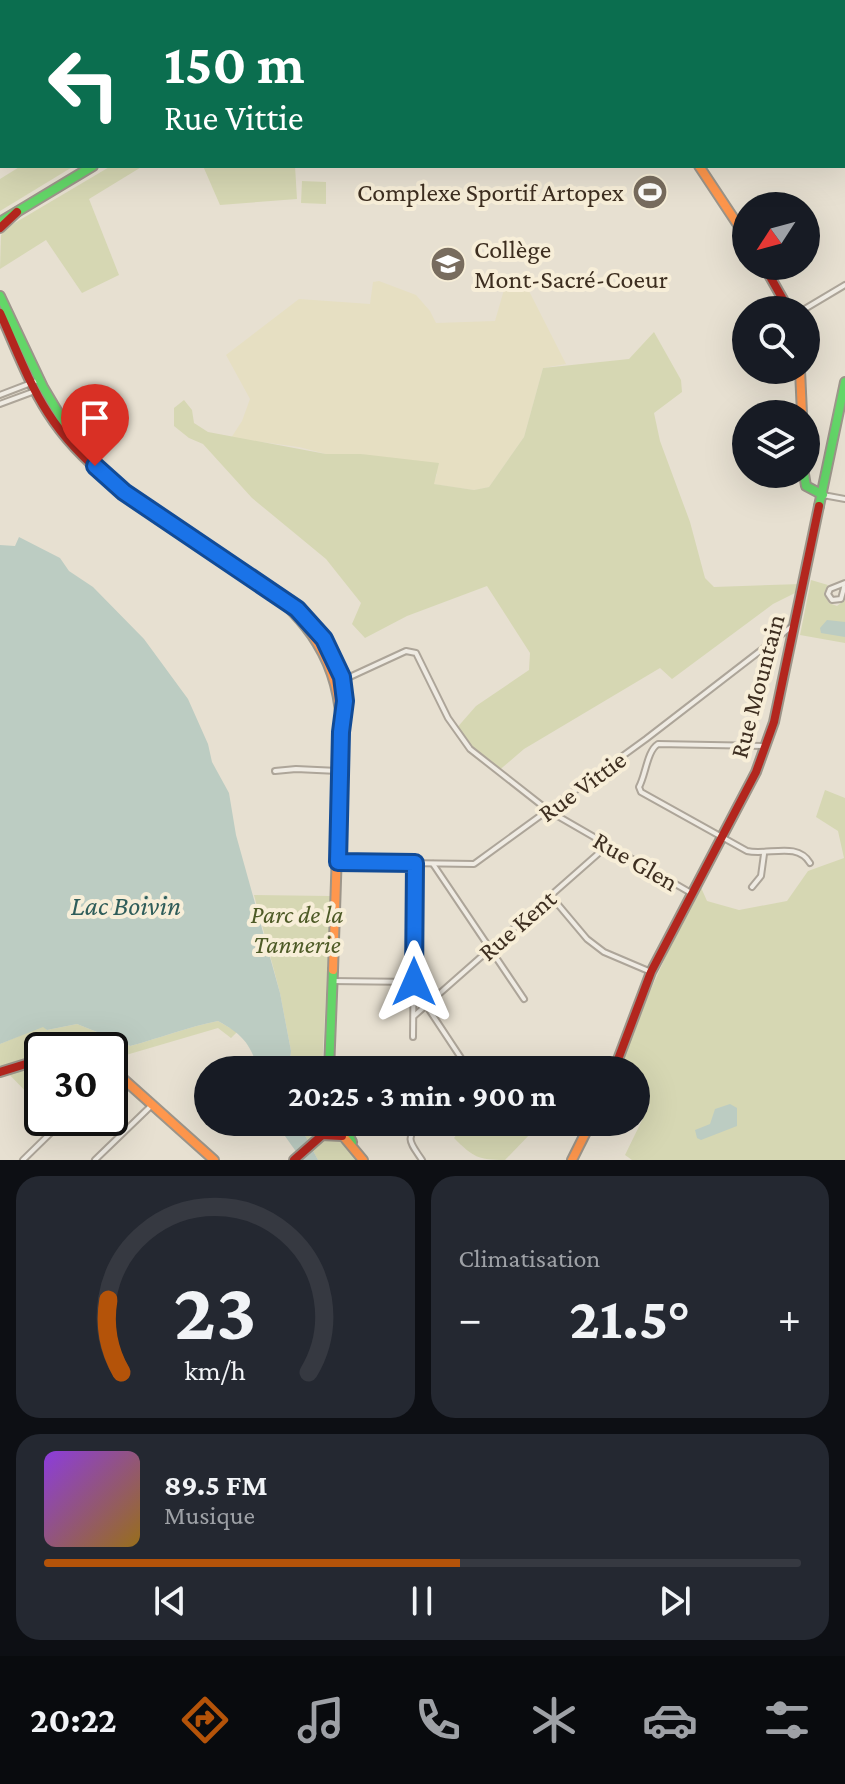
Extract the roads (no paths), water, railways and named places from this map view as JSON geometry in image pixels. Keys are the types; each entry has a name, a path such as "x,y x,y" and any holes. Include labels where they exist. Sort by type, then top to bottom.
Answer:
{"street":[{"path":"0,225 90,168"},
{"path":"700,168 732,216"},
{"path":"820,300 845,285"},
{"path":"0,296 37,385"},
{"path":"0,313 37,385 85,454 124,492 301,612 335,657 345,701 341,732 329,1056"},
{"name":"Rue Mountain","path":"619,1056 651,972 766,746 796,623 845,382"},
{"path":"0,395 37,385"},
{"path":"0,404 8,403 37,385"},
{"path":"7,394 8,403"},
{"path":"810,488 823,495 845,499"},
{"path":"845,584 841,599 832,600 828,594 830,589 845,584"},
{"name":"Rue Vittie","path":"338,862 474,864 549,811 796,623"},
{"name":"Rue Glen","path":"339,682 406,651 416,653 448,718 470,749 549,811 691,893"},
{"path":"766,746 658,744 653,747 639,787 641,792 747,851 764,854 795,850 810,863"},
{"path":"275,771 341,771"},
{"name":"Rue Kent","path":"414,1016 608,845"},
{"path":"752,887 763,869 764,854"},
{"path":"413,1037 415,863"},
{"path":"433,864 524,999"},
{"path":"550,895 587,939 604,952 651,972"},
{"path":"331,981 414,982"},
{"path":"426,1005 460,1056"},
{"path":"0,1072 24,1065"},
{"path":"128,1084 213,1160"},
{"path":"95,1160 153,1104"},
{"path":"23,1160 48,1136"},
{"path":"294,1159 319,1137 343,1136 362,1159"},
{"path":"347,1136 362,1159"},
{"path":"409,1136 422,1160"},
{"path":"572,1160 584,1136"}],"water":[{"name":"Lac Boivin","path":"19,537 60,558 69,571 93,587 144,639 188,699 208,744 212,762 229,793 236,835 280,993 290,1056 254,1056 244,1040 218,1021 130,1046 128,1032 97,1032 77,1024 47,1030 43,1027 0,1044 0,545 15,546"},
{"path":"827,620 845,622 845,637 821,633 820,628"},
{"path":"730,1104 737,1108 737,1126 701,1140 697,1138 695,1130 710,1124 715,1109"},
{"path":"285,1136 305,1136 318,1160 302,1160"}],"place":[{"name":"Complexe Sportif Artopex","path":"650,192"},
{"name":"Collège Mont-Sacré-Coeur","path":"448,264"}],"park label":[{"name":"Parc de la Tannerie","path":"297,929"}]}
